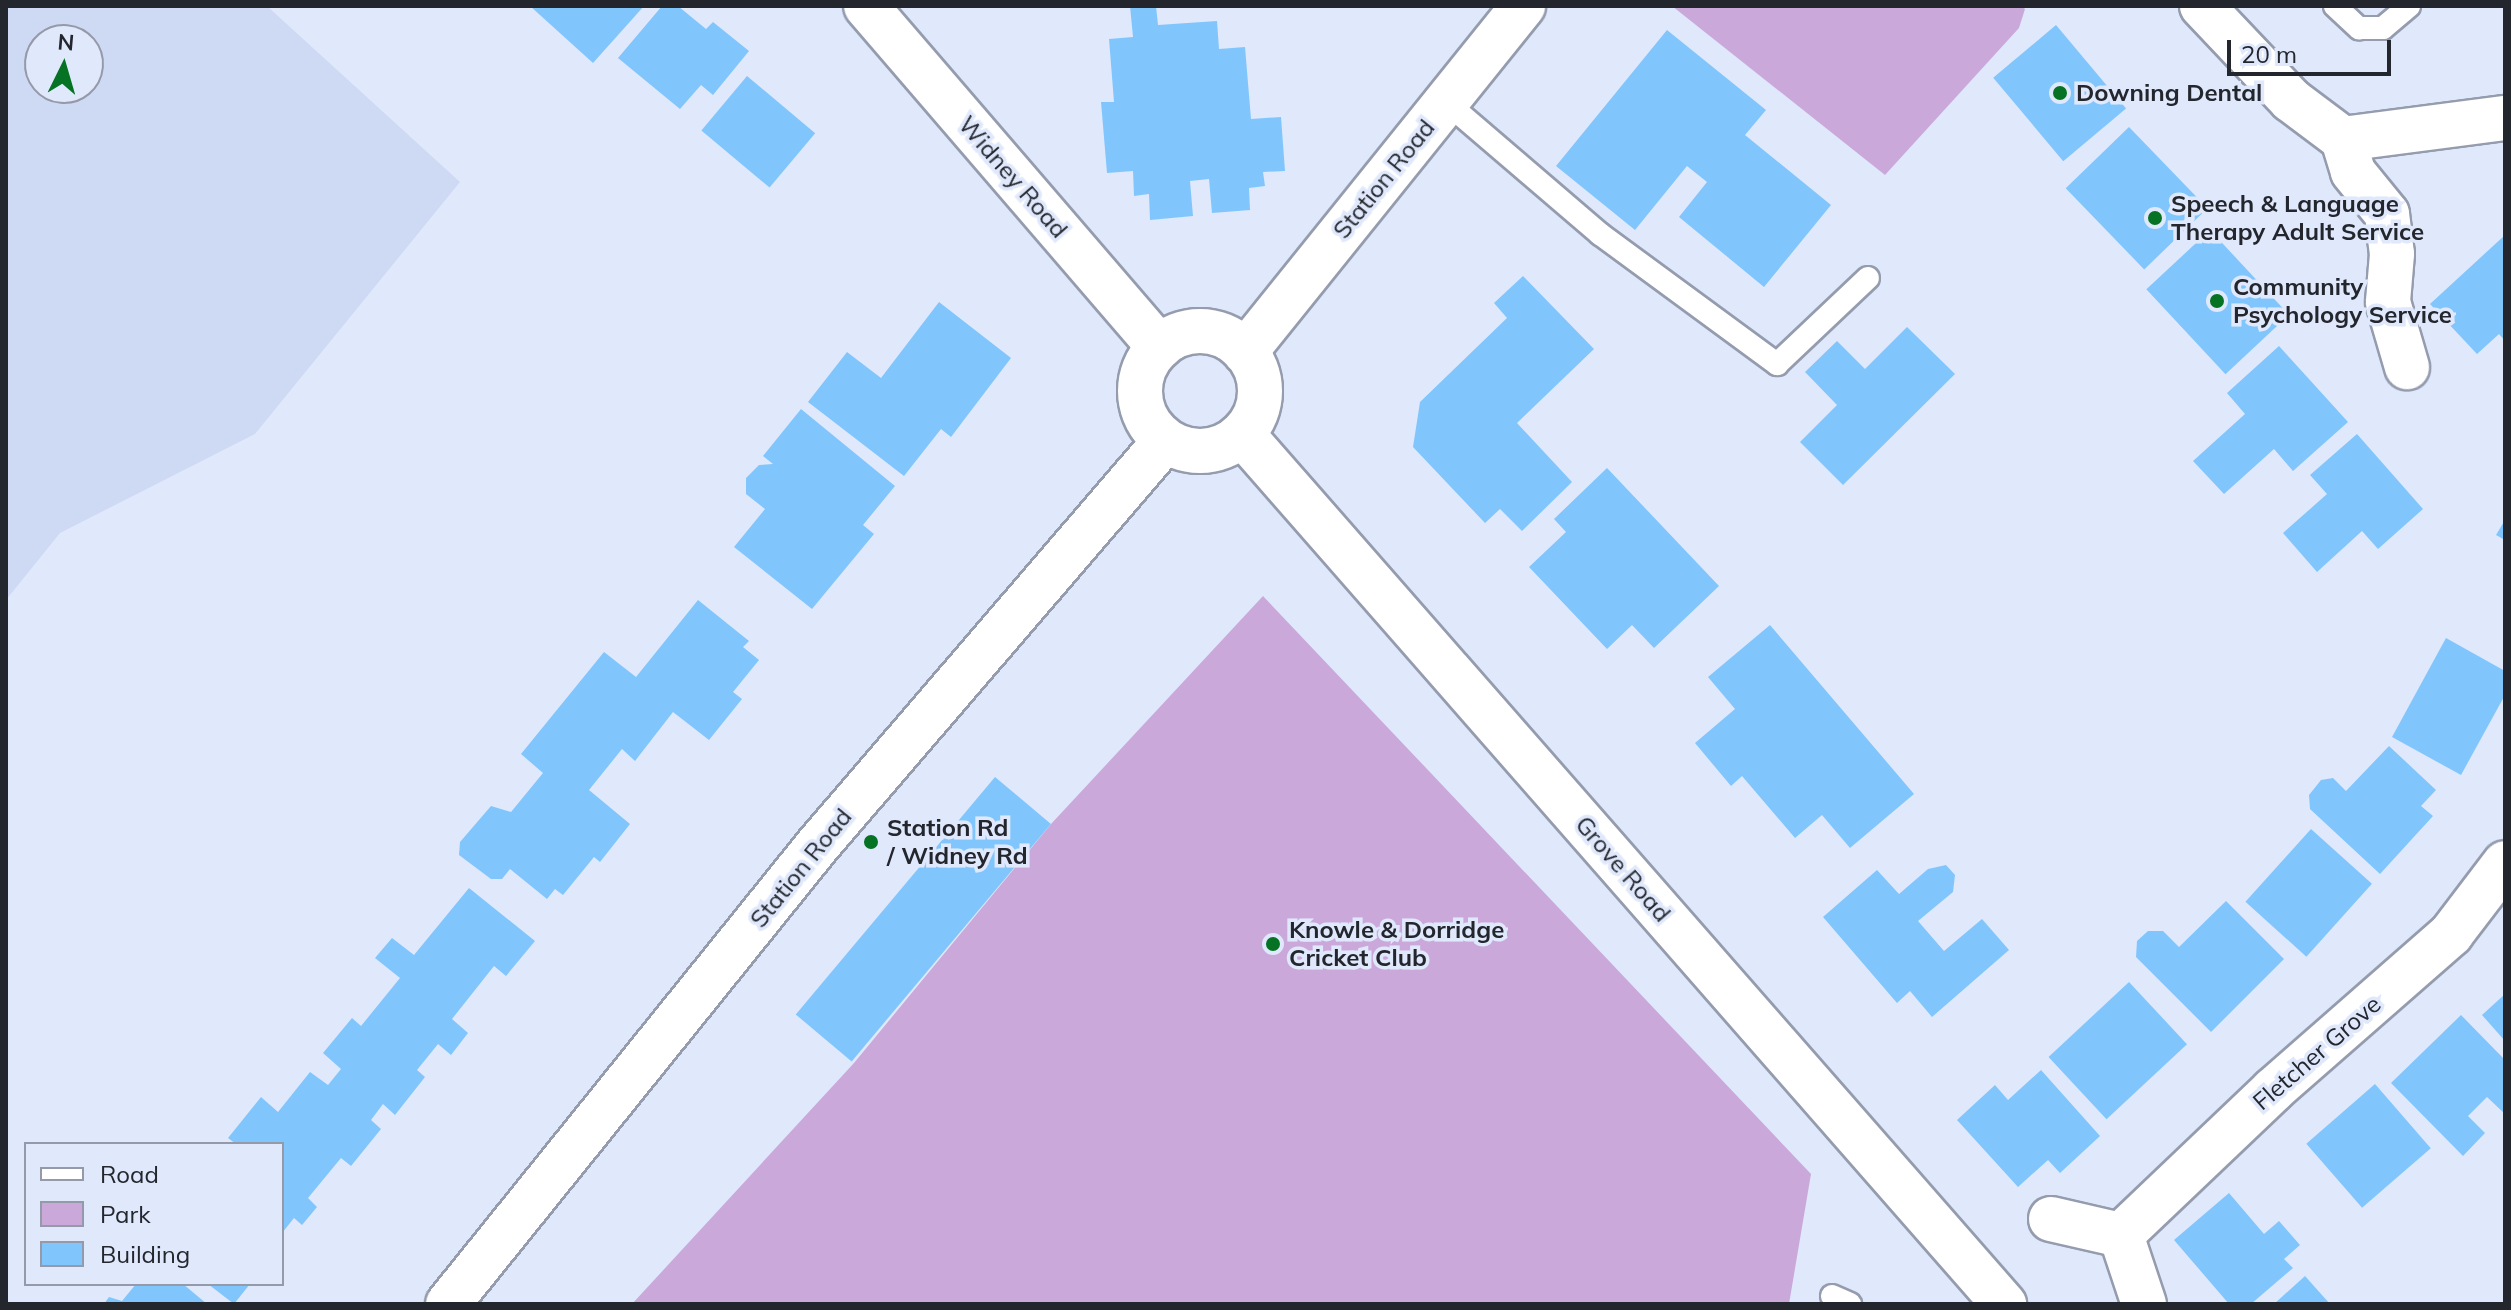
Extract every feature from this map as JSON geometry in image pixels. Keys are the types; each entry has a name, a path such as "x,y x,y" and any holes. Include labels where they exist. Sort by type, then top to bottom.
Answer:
{"street":[{"name":"Widney Road","path":"866,6 1159,347"},
{"name":"Station Road","path":"1245,352 1523,6"},
{"path":"2202,6 2291,100 2343,139 2353,172 2387,214 2392,254 2388,302 2407,367"},
{"path":"2343,139 2505,118"},
{"path":"1203,331 1226,337 1245,352 1260,387 1256,412 1242,434 1213,450 1197,451 1165,441 1147,420 1139,395 1147,361 1159,347 1179,334 1203,331"},
{"name":"Grove Road","path":"1242,434 2004,1304"},
{"name":"Station Road","path":"448,1304 817,846 1165,441"},
{"name":"Fletcher Grove","path":"2121,1235 2273,1090 2451,934 2505,863"},
{"path":"2051,1219 2121,1235 2144,1304"}],"lane":[{"path":"2335,6 2359,28 2383,28 2409,6"},
{"path":"1446,102 1600,234 1777,364 1868,278"}],"shaded area":[{"path":"6,6 267,6 460,182 255,434 60,533 6,600"}],"green space":[{"path":"1672,6 2022,6 2025,9 2019,28 1885,175"},
{"name":"Knowle & Dorridge Cricket Club","path":"1263,596 1811,1174 1789,1304 632,1304 854,1063 1051,824"}],"building":[{"path":"530,6 644,6 593,63"},
{"path":"662,6 678,6 706,29 713,22 749,51 713,95 701,85 680,109 618,58"},
{"path":"1130,6 1156,6 1158,25 1217,21 1219,49 1245,47 1251,119 1281,117 1285,171 1263,172 1265,186 1249,188 1250,210 1212,213 1209,179 1190,181 1193,216 1150,220 1149,194 1134,196 1133,171 1107,173 1101,102 1114,102 1109,39 1133,37"},
{"name":"Downing Dental","path":"2056,25 2126,108 2063,161 1993,78"},
{"path":"1667,30 1766,110 1745,135 1831,205 1764,287 1679,217 1707,182 1687,166 1635,230 1556,166"},
{"path":"747,76 815,133 770,188 701,130"},
{"path":"2129,127 2207,208 2144,269 2066,188"},
{"name":"Community Psychology Service","path":"2210,230 2289,315 2225,374 2146,289"},
{"path":"2505,235 2505,341 2499,334 2477,354 2430,304"},
{"path":"1523,276 1594,349 1517,423 1572,482 1522,531 1500,509 1485,523 1413,447 1420,402 1507,318 1494,303"},
{"path":"939,302 1011,358 951,437 941,429 904,476 808,402 847,352 881,378"},
{"path":"1907,327 1955,374 1843,485 1800,442 1837,405 1805,372 1837,341 1865,369"},
{"path":"2279,346 2348,422 2293,471 2274,449 2224,494 2193,461 2245,414 2227,393"},
{"path":"801,409 895,486 863,525 874,534 812,609 734,547 765,509 746,494 746,478 759,465 773,464 763,456"},
{"path":"2357,434 2423,509 2378,549 2362,531 2317,572 2283,533 2327,494 2310,475"},
{"path":"1607,468 1719,586 1654,648 1632,625 1607,649 1529,567 1566,532 1554,519"},
{"path":"2505,520 2505,540 2496,535"},
{"path":"698,600 749,641 743,647 759,660 733,692 742,699 709,740 673,712 635,761 622,749 589,790 630,824 600,862 594,857 563,895 555,889 547,899 510,869 502,879 491,879 459,855 460,842 491,806 511,812 543,773 521,754 604,652 636,677"},
{"path":"1770,625 1914,794 1850,848 1822,815 1795,838 1742,776 1731,786 1695,743 1735,709 1708,677"},
{"path":"2446,638 2505,671 2505,695 2461,775 2392,737"},
{"path":"2389,746 2436,790 2421,806 2433,816 2380,874 2310,809 2309,795 2321,780 2333,778 2346,791"},
{"path":"995,777 1051,824 852,1061 796,1014"},
{"path":"2311,829 2372,884 2306,957 2245,902"},
{"path":"1946,865 1955,875 1953,892 1918,921 1944,951 1982,919 2009,950 1932,1017 1910,991 1897,1003 1823,917 1877,870 1899,894 1928,869"},
{"path":"469,888 535,941 506,976 494,966 452,1019 468,1033 451,1055 438,1044 417,1070 425,1077 395,1115 383,1104 371,1120 381,1129 351,1166 341,1158 308,1198 317,1207 302,1225 294,1218 284,1230 284,1142 233,1142 228,1138 261,1097 278,1112 310,1072 328,1085 341,1069 323,1053 352,1018 361,1026 400,978 375,958 392,938 414,955"},
{"path":"2226,901 2284,959 2211,1032 2136,957 2137,941 2148,931 2163,931 2179,947"},
{"path":"2129,982 2187,1044 2107,1119 2049,1057"},
{"path":"2505,994 2505,1041 2482,1015"},
{"path":"2461,1015 2505,1060 2505,1114 2487,1097 2468,1116 2485,1133 2463,1156 2391,1083"},
{"path":"2041,1070 2100,1136 2060,1173 2048,1160 2018,1187 1957,1120 1995,1085 2008,1100"},
{"path":"2375,1084 2431,1148 2362,1208 2306,1144"},
{"path":"2229,1193 2264,1234 2279,1221 2300,1245 2284,1259 2293,1268 2251,1304 2229,1304 2174,1240"},
{"path":"2305,1276 2330,1304 2274,1304"},
{"path":"134,1286 185,1286 207,1304 104,1304 109,1297 122,1301"},
{"path":"211,1286 248,1286 234,1304"}],"place":[{"name":"Downing Dental","path":"2060,93"},
{"name":"Speech & Language Therapy Adult Service","path":"2155,218"},
{"name":"Community Psychology Service","path":"2217,301"},
{"name":"Station Rd / Widney Rd","path":"871,842"},
{"name":"Knowle & Dorridge Cricket Club","path":"1273,944"}]}
